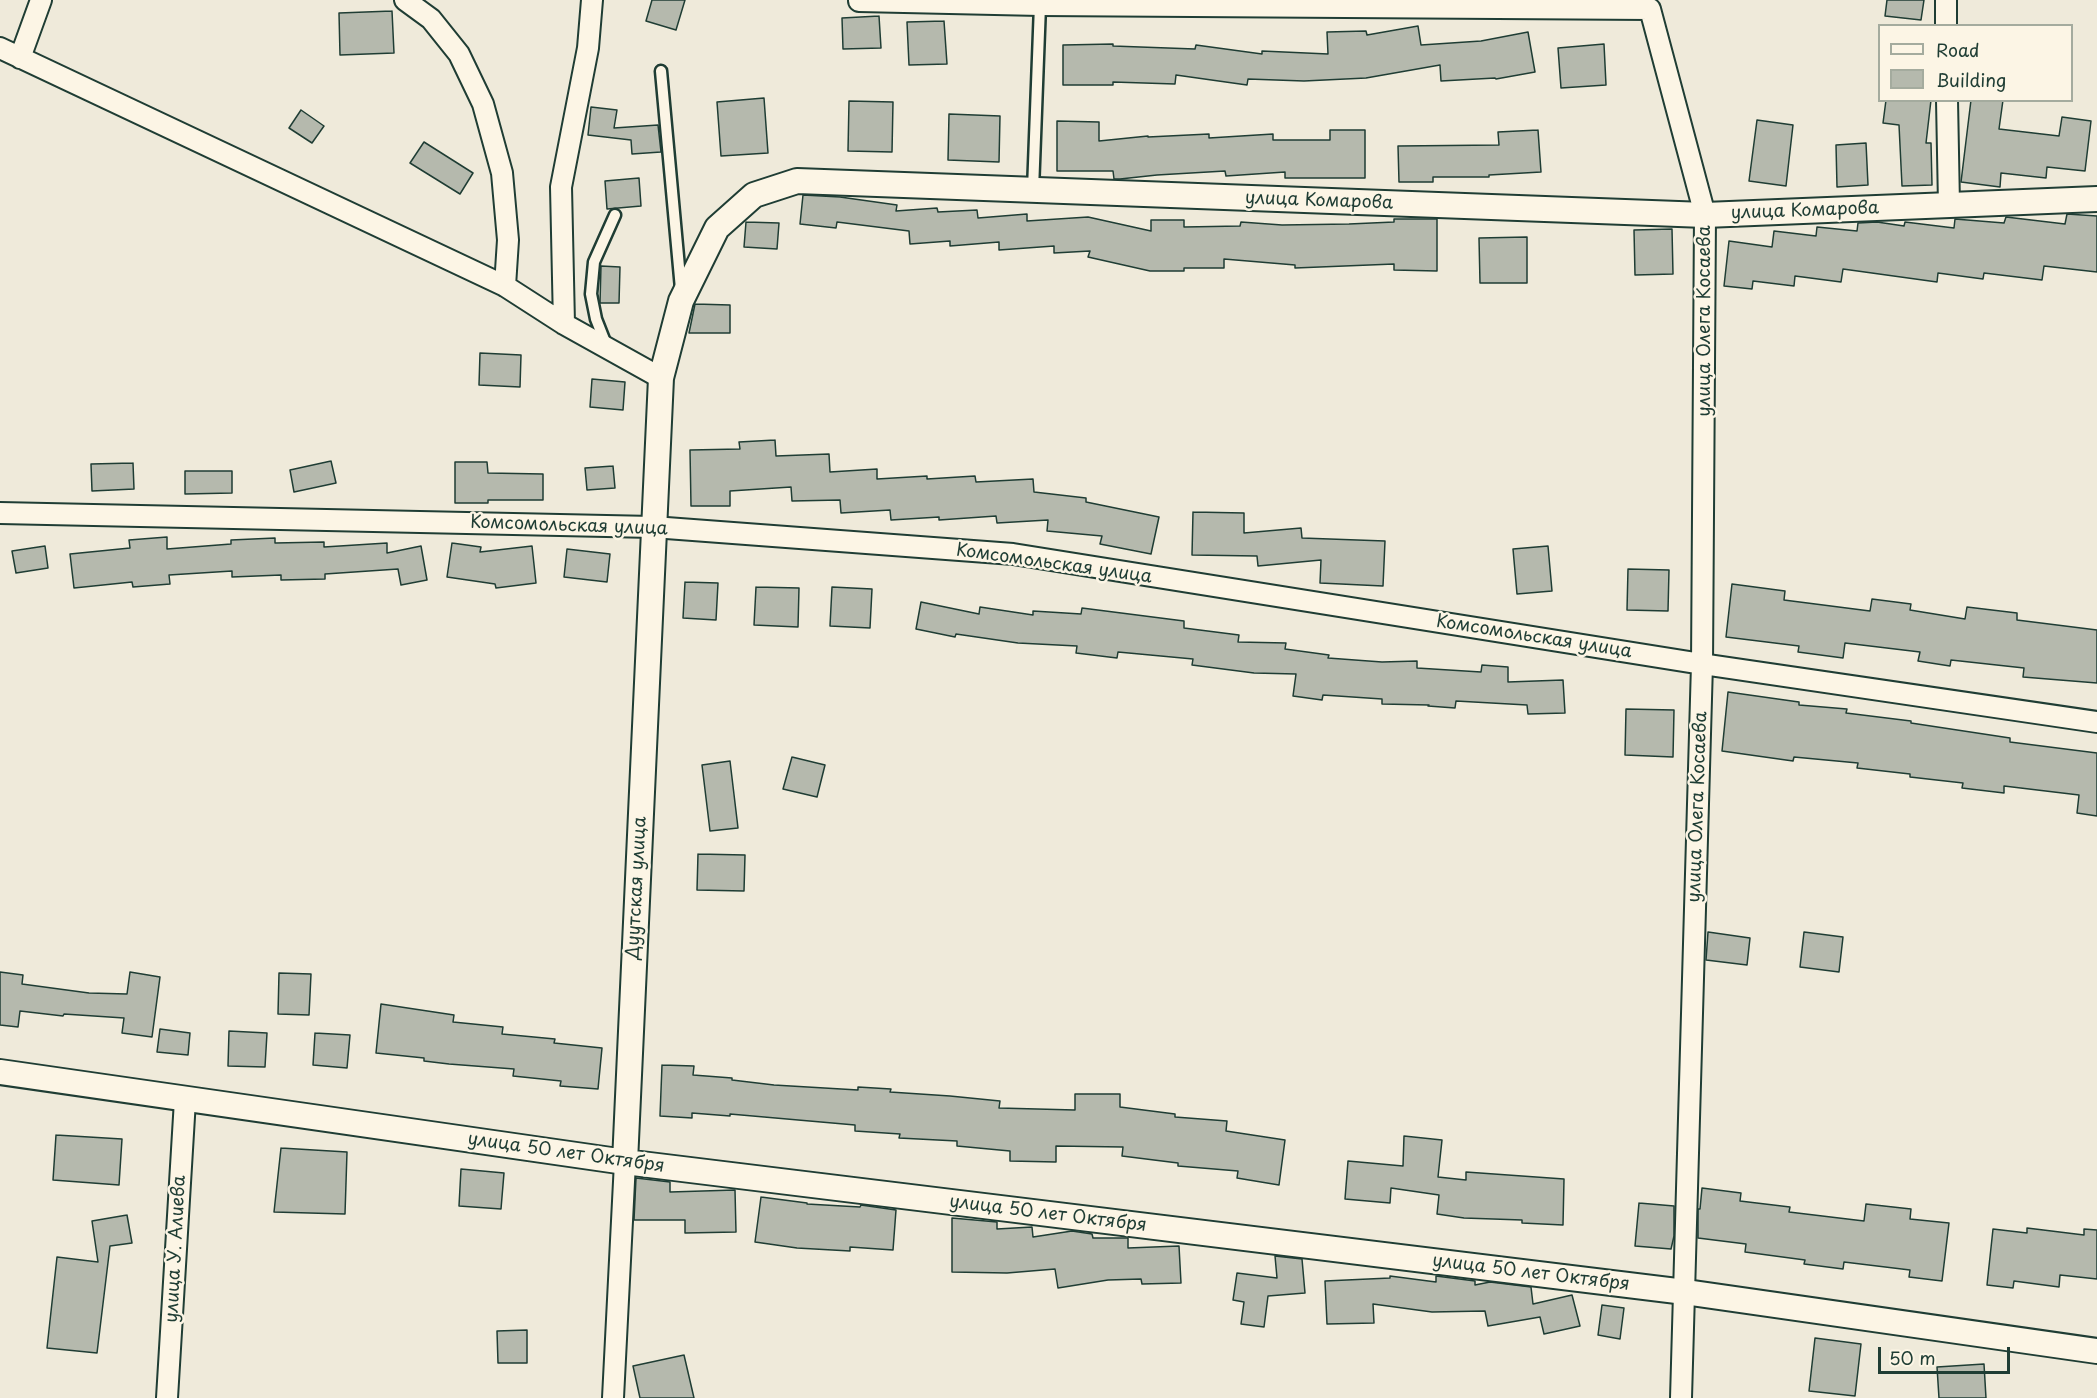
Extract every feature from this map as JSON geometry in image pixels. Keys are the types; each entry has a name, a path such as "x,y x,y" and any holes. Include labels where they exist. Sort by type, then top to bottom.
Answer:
{"street":[{"path":"20,57 41,0"},
{"path":"405,0 431,19 459,54 483,104 502,173 508,240 505,286"},
{"path":"564,324 561,187 588,48 592,0"},
{"path":"1946,0 1946,24"},
{"path":"859,1 1040,5"},
{"name":"улица Олега Косаева","path":"1040,5 1650,9 1705,215 1702,664 1682,1398"},
{"path":"0,48 505,286 564,324 661,378"},
{"path":"1947,102 1949,205"},
{"name":"улица Комарова","path":"661,378 681,302 717,228 754,195 797,181 1705,215 2097,199"},
{"name":"Дуутская улица","path":"613,1398 661,378"},
{"name":"Комсомольская улица","path":"0,513 653,527 1013,554 1702,664 2097,722"},
{"name":"улица 50 лет Октября","path":"0,1072 625,1162 1685,1292 2097,1351"},
{"name":"улица У. Алиева","path":"167,1398 185,1100"}],"lane":[{"path":"1033,190 1040,5"},
{"path":"662,71 681,302"},
{"path":"607,348 596,319 591,294 594,262 615,215"}],"building":[{"path":"652,0 685,0 676,30 646,21"},
{"path":"1887,0 1924,0 1921,20 1885,16"},
{"path":"392,11 394,53 340,55 339,13"},
{"path":"879,16 881,48 843,49 842,18"},
{"path":"944,21 947,64 909,65 907,22"},
{"path":"1418,26 1421,45 1481,41 1528,32 1535,72 1496,79 1441,81 1440,65 1366,78 1304,81 1248,79 1247,85 1176,75 1175,84 1113,82 1113,85 1063,85 1063,45 1113,44 1113,46 1195,49 1196,45 1262,54 1262,51 1328,54 1327,32 1366,31 1367,35"},
{"path":"1604,44 1606,85 1561,88 1558,48"},
{"path":"764,98 768,153 721,156 717,102"},
{"path":"849,101 893,102 892,152 848,151"},
{"path":"1886,102 1931,102 1926,143 1931,143 1932,185 1902,186 1899,125 1883,123"},
{"path":"1971,102 2003,102 1999,129 2059,136 2062,117 2091,121 2085,171 2047,167 2046,178 2001,173 2000,187 1961,182"},
{"path":"591,107 617,110 614,128 658,125 661,152 632,154 631,140 588,135"},
{"path":"301,110 324,126 312,143 289,128"},
{"path":"949,114 1000,116 999,162 948,160"},
{"path":"1757,120 1793,125 1786,186 1749,181"},
{"path":"1057,121 1099,122 1099,141 1148,136 1209,134 1209,138 1273,134 1273,140 1330,140 1330,130 1365,130 1365,178 1285,178 1285,172 1226,176 1225,171 1114,179 1113,171 1057,171"},
{"path":"1538,130 1541,172 1489,175 1489,177 1433,177 1433,182 1399,182 1398,146 1499,145 1498,132"},
{"path":"424,142 473,173 460,194 410,163"},
{"path":"1866,143 1868,185 1837,187 1836,145"},
{"path":"639,178 641,206 607,209 605,181"},
{"path":"803,195 840,197 897,205 896,211 937,208 938,212 977,210 978,218 1027,214 1027,221 1088,217 1151,231 1151,220 1184,220 1184,227 1240,226 1241,222 1282,225 1349,224 1394,222 1394,219 1437,219 1437,271 1394,270 1394,264 1295,268 1295,265 1224,259 1224,268 1150,271 1088,257 1090,251 1054,253 1054,246 999,250 999,242 950,246 950,241 910,244 909,231 837,222 836,228 800,224"},
{"path":"2067,214 2097,216 2097,272 2044,266 2042,280 1984,273 1983,279 1938,273 1937,282 1843,269 1841,282 1795,276 1794,286 1753,281 1752,289 1724,286 1729,241 1772,247 1774,231 1816,236 1817,227 1857,231 1858,223 1877,222 1904,226 1905,222 1954,228 1955,219 2004,223 2006,217 2065,224"},
{"path":"746,222 779,223 777,249 744,247"},
{"path":"1672,229 1673,274 1635,275 1634,230"},
{"path":"1527,237 1527,283 1480,283 1479,238"},
{"path":"601,266 620,267 619,303 600,303"},
{"path":"695,304 730,305 730,333 689,333"},
{"path":"480,353 521,355 520,387 479,385"},
{"path":"592,379 625,382 623,410 590,407"},
{"path":"775,440 776,456 829,454 830,472 877,469 877,479 975,476 976,482 1033,479 1034,492 1086,498 1086,502 1159,517 1151,554 1100,544 1102,536 1047,531 1048,520 997,523 996,516 939,520 939,517 891,520 890,510 841,513 840,500 792,501 791,487 730,491 730,506 691,506 690,450 740,449 739,442"},
{"path":"331,461 336,483 294,492 290,470"},
{"path":"455,462 487,462 488,473 543,474 543,500 488,500 488,503 455,503"},
{"path":"133,463 134,489 92,491 91,464"},
{"path":"613,466 615,488 587,490 585,468"},
{"path":"185,471 232,471 232,493 185,494"},
{"path":"1193,512 1244,513 1244,533 1301,528 1302,538 1385,541 1383,586 1320,583 1321,560 1258,566 1257,556 1192,555"},
{"path":"167,537 167,549 231,544 231,540 275,538 275,543 324,542 324,547 387,543 387,553 421,546 427,580 401,585 398,569 325,574 325,579 281,580 281,575 232,577 232,571 169,575 170,584 133,587 132,582 74,588 70,554 130,548 129,540"},
{"path":"452,543 481,547 480,552 532,546 536,583 496,588 495,584 447,577"},
{"path":"45,546 48,568 16,573 12,551"},
{"path":"1548,546 1552,591 1517,594 1513,549"},
{"path":"567,549 610,554 607,582 564,577"},
{"path":"1628,569 1669,570 1668,611 1627,610"},
{"path":"685,582 718,583 716,620 683,618"},
{"path":"1732,584 1785,591 1784,600 1870,611 1872,599 1911,604 1910,610 1965,619 1967,607 2017,613 2017,620 2097,630 2097,683 2023,677 2024,668 1951,660 1950,666 1918,661 1920,652 1845,643 1843,658 1798,652 1799,646 1726,637"},
{"path":"756,587 799,588 798,627 754,625"},
{"path":"832,587 872,589 870,628 830,626"},
{"path":"921,602 979,614 980,607 1033,615 1033,611 1081,614 1082,608 1184,621 1184,628 1239,635 1238,642 1286,643 1285,649 1329,655 1328,658 1382,662 1417,661 1417,668 1481,672 1482,665 1508,667 1508,682 1563,680 1565,713 1528,714 1527,705 1456,701 1455,708 1382,704 1382,699 1323,695 1322,700 1293,696 1296,674 1254,673 1192,665 1193,659 1118,652 1117,658 1076,653 1077,646 1018,643 956,634 955,637 916,629"},
{"path":"1728,692 1799,702 1799,705 1847,709 1846,713 1911,721 1911,723 2010,738 2010,742 2097,753 2097,816 2077,813 2079,795 2004,786 2004,793 1962,788 1963,783 1857,768 1858,763 1794,757 1793,761 1722,751"},
{"path":"1626,709 1674,710 1673,757 1625,755"},
{"path":"792,757 825,765 817,797 783,789"},
{"path":"730,761 738,828 710,831 702,765"},
{"path":"698,854 745,855 744,891 697,890"},
{"path":"1708,932 1750,938 1747,965 1706,960"},
{"path":"1804,932 1843,937 1839,972 1800,967"},
{"path":"0,972 23,975 22,984 89,993 127,994 130,972 160,977 152,1037 122,1033 124,1018 64,1014 63,1016 20,1011 18,1027 0,1025"},
{"path":"279,973 311,974 309,1015 278,1014"},
{"path":"381,1004 454,1015 453,1022 503,1027 502,1034 555,1039 554,1043 602,1048 598,1089 560,1086 561,1081 513,1076 514,1069 449,1064 424,1061 424,1058 376,1053"},
{"path":"160,1029 190,1033 188,1055 157,1052"},
{"path":"229,1031 267,1033 265,1067 228,1066"},
{"path":"315,1033 350,1035 347,1068 313,1065"},
{"path":"662,1065 694,1066 693,1075 732,1078 732,1080 774,1085 858,1090 858,1087 891,1089 890,1092 1000,1101 999,1108 1075,1110 1075,1094 1120,1094 1120,1107 1175,1114 1175,1117 1227,1121 1226,1131 1285,1140 1279,1185 1237,1178 1238,1171 1178,1166 1178,1163 1122,1156 1123,1147 1056,1146 1056,1162 1010,1161 1010,1151 957,1146 957,1141 899,1138 900,1134 855,1131 855,1125 730,1114 730,1116 692,1113 692,1118 660,1116"},
{"path":"56,1135 122,1139 119,1185 53,1180"},
{"path":"1404,1136 1442,1140 1438,1177 1466,1180 1466,1172 1564,1179 1563,1225 1437,1214 1439,1195 1391,1188 1390,1203 1345,1199 1348,1161 1403,1166"},
{"path":"281,1148 347,1152 345,1214 274,1212"},
{"path":"461,1169 504,1173 501,1209 459,1206"},
{"path":"636,1178 670,1182 670,1192 735,1190 736,1232 685,1233 685,1220 634,1220"},
{"path":"1702,1188 1741,1193 1740,1201 1790,1207 1789,1212 1864,1221 1866,1204 1911,1209 1910,1219 1949,1223 1942,1281 1909,1277 1910,1270 1844,1262 1843,1269 1804,1264 1805,1260 1745,1252 1746,1244 1698,1238 1698,1209 1700,1209"},
{"path":"761,1197 807,1204 860,1207 861,1205 896,1210 893,1250 850,1247 850,1251 797,1248 755,1242"},
{"path":"1639,1203 1674,1206 1674,1236 1671,1249 1635,1246"},
{"path":"127,1215 132,1243 110,1246 97,1353 47,1348 57,1257 98,1262 92,1221"},
{"path":"952,1218 997,1222 997,1229 1032,1227 1033,1237 1072,1231 1092,1234 1093,1238 1128,1238 1128,1248 1179,1246 1181,1283 1142,1284 1141,1279 1108,1280 1058,1288 1055,1269 1007,1273 952,1272"},
{"path":"2027,1228 2084,1235 2084,1229 2097,1230 2097,1279 2060,1275 2059,1287 2014,1281 2013,1288 1987,1285 1993,1229 2027,1233"},
{"path":"1275,1256 1302,1259 1305,1293 1268,1296 1264,1327 1241,1324 1244,1302 1233,1300 1237,1273 1277,1278"},
{"path":"1390,1276 1436,1282 1436,1276 1475,1281 1475,1285 1490,1282 1531,1287 1533,1304 1572,1295 1580,1326 1544,1334 1540,1317 1488,1326 1485,1311 1432,1312 1373,1304 1374,1323 1327,1324 1325,1281 1390,1278"},
{"path":"1602,1305 1624,1308 1620,1339 1598,1335"},
{"path":"527,1330 527,1363 498,1363 497,1331"},
{"path":"1815,1338 1861,1344 1855,1396 1809,1391"},
{"path":"684,1355 694,1398 640,1398 633,1366"},
{"path":"1984,1364 1986,1398 1939,1398 1937,1367"}]}
